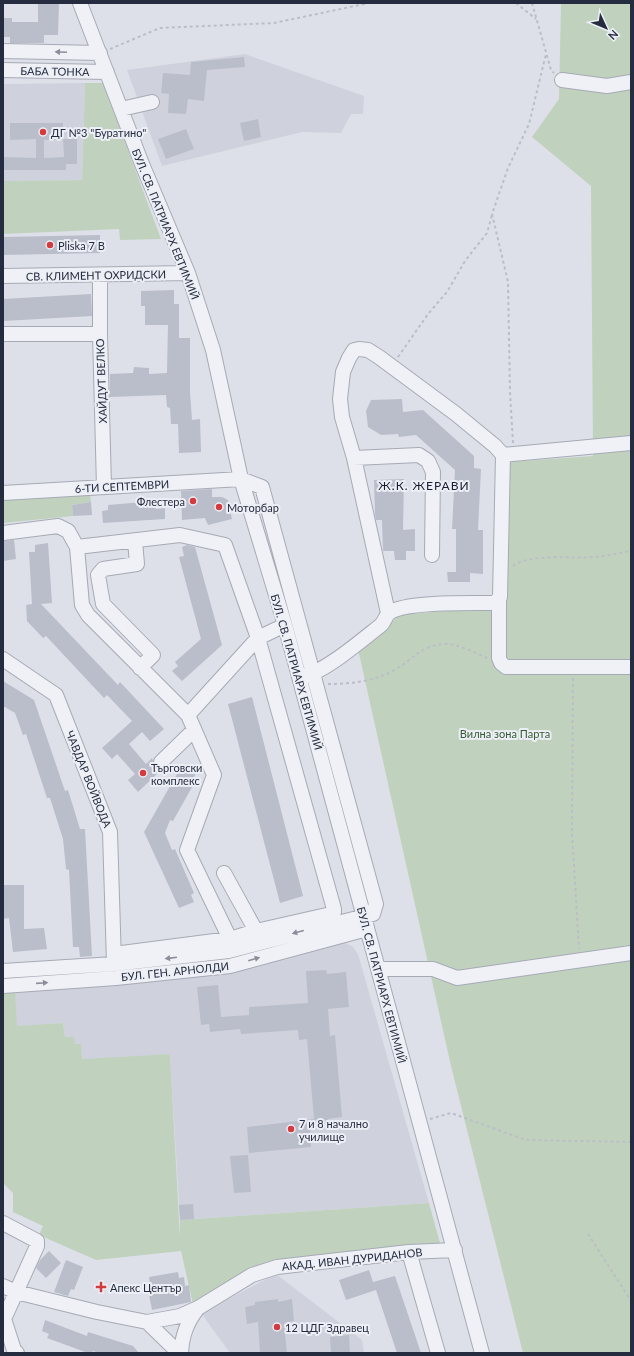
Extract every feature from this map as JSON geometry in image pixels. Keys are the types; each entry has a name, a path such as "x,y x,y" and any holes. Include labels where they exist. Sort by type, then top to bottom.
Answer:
{"street":[{"name":"БУЛ. СВ. ПАТРИАРХ ЕВТИМИЙ","path":"80,3 142,164 188,273 213,350 241,479 285,625 482,1353"},
{"name":"БАБА ТОНКА","path":"3,50 100,53"},
{"name":"БАБА ТОНКА","path":"3,70 107,72"},
{"path":"562,80 607,86 631,82"},
{"path":"122,109 152,102"},
{"name":"СВ. КЛИМЕНТ ОХРИДСКИ","path":"3,276 188,273"},
{"name":"ХАЙДУТ ВЕЛКО","path":"100,275 104,487"},
{"path":"3,334 100,334"},
{"path":"299,678 314,679 382,624 388,613 354,458 342,416 340,399 344,372 349,358 354,350 368,350 456,414 508,455 631,443"},
{"path":"354,458 419,455 428,461 433,472 432,555"},
{"path":"508,455 499,601 499,651 501,664 506,667 631,667"},
{"path":"241,479 258,484 264,490 376,904 373,914 363,915"},
{"name":"6-ТИ СЕПТЕМВРИ","path":"3,493 241,479"},
{"path":"3,533 58,526 68,531 77,547 82,605 88,615 188,715 214,775 187,850 230,939"},
{"path":"77,547 180,535 225,545 258,638 334,908 335,918 256,931 230,939 115,966"},
{"path":"135,541 137,564 103,569 98,575 102,604 153,655 140,668"},
{"path":"388,613 413,606 499,601"},
{"path":"188,715 258,638 285,625"},
{"name":"ЧАВДАР ВОЙВОДА","path":"3,659 56,695 110,832 115,966"},
{"path":"160,762 194,730"},
{"path":"224,874 256,931"},
{"name":"БУЛ. ГЕН. АРНОЛДИ","path":"3,986 115,966 229,950 335,918 363,915"},
{"name":"БУЛ. ГЕН. АРНОЛДИ","path":"3,972 115,966 230,966 367,929"},
{"path":"378,969 433,969 457,978 631,953"},
{"path":"3,1223 37,1241 37,1246 4,1319 14,1350 17,1353"},
{"name":"АКАД. ИВАН ДУРИДАНОВ","path":"3,1286 16,1292 114,1316 147,1322 173,1318 198,1308 252,1275 277,1267 290,1264 409,1252 455,1250"},
{"path":"409,1252 438,1353"},
{"path":"180,1353 182,1337 186,1327 198,1308"},
{"path":"147,1322 180,1353"}],"path":[{"path":"100,53 160,28 274,22 369,3"},
{"path":"516,3 537,20"},
{"path":"532,3 551,70 562,80"},
{"path":"391,366 428,314 447,292 465,261 487,233 508,168 529,124 546,54"},
{"path":"492,214 508,282 510,392 508,455"},
{"path":"501,576 518,562 524,560 595,557 631,551"},
{"path":"314,679 337,684 374,680 397,669 420,650 444,644 467,649 501,664"},
{"path":"573,667 572,832 580,960"},
{"path":"419,1122 451,1113 526,1140 631,1142"},
{"path":"588,1234 631,1301"}],"shaded area":[{"path":"245,54 364,96 363,114 351,114 341,133 302,132 162,166 127,70"},
{"name":"ДГ №3 \"Буратино\"","path":"85,83 82,180 3,181 3,84"},
{"name":"7 и 8 начално училище","path":"344,942 353,947 358,954 429,1203 180,1220 170,1054 82,1060 75,1044 65,1037 63,1023 16,1027 15,989 63,987"},
{"name":"12 ЦДГ Здравец","path":"276,1274 362,1340 364,1353 230,1353 201,1313"}],"green space":[{"name":"Вилна зона Парта","path":"561,3 631,3 631,1353 523,1353 451,1066 358,649 400,615 505,606 510,462 593,456 591,186 532,137 559,99"},
{"path":"85,83 103,83 161,239 120,240 119,229 3,234 3,181 82,180"},
{"path":"90,494 91,502 72,505 73,516 3,523 3,500"},
{"path":"15,988 17,1026 63,1023 65,1037 74,1037 75,1044 81,1044 82,1059 170,1054 180,1238 180,1220 429,1203 440,1243 284,1260 193,1304 181,1251 96,1260 39,1235 43,1226 13,1212 13,1193 3,1183 3,989"}],"building":[{"path":"38,3 59,3 58,35 44,35 44,43 10,43 10,37 3,37 3,18 12,18 12,22 38,22"},
{"path":"244,57 245,67 207,70 204,101 188,99 186,114 168,113 169,94 161,93 163,73 190,75 191,62"},
{"path":"258,119 261,137 244,141 240,123"},
{"path":"10,123 63,123 63,139 77,139 77,164 66,164 66,170 3,170 3,157 36,158 36,139 10,140","holes":["63,139 64,157 44,158 44,140"]},
{"path":"186,129 194,149 166,159 158,139"},
{"path":"100,235 100,253 3,255 3,237"},
{"path":"174,290 174,304 179,304 179,338 190,338 190,392 192,420 200,419 201,452 179,453 178,424 171,424 170,408 167,407 166,395 110,397 110,374 133,373 134,367 149,368 149,374 167,373 168,325 145,325 145,306 141,306 141,291"},
{"path":"91,294 92,316 3,321 3,299"},
{"path":"402,399 403,412 423,410 474,456 474,468 481,469 478,530 483,530 483,574 470,573 470,582 448,582 447,572 456,572 456,529 452,529 455,470 416,435 399,437 398,434 381,435 368,427 366,411 371,400"},
{"path":"404,479 403,530 415,529 415,551 406,551 406,560 395,560 394,551 383,551 382,520 376,520 375,514 374,480"},
{"path":"212,489 212,497 222,497 228,500 232,519 208,525 205,518 182,520 181,491"},
{"path":"155,501 156,509 165,508 165,519 103,523 102,511 108,510 108,505"},
{"path":"91,502 92,515 73,516 72,505"},
{"path":"14,540 16,559 3,561 3,541"},
{"path":"48,543 52,603 41,604 118,685 120,682 164,729 150,741 142,732 129,744 146,764 152,758 155,768 161,770 138,792 128,780 135,774 117,754 112,759 102,748 132,721 107,695 104,698 46,636 43,638 27,621 26,605 32,604 29,552 35,552 35,545"},
{"path":"187,545 195,547 222,645 182,681 172,671 178,666 175,662 201,639 179,557 184,556 182,547"},
{"path":"3,681 34,700 65,791 68,790 80,829 85,829 92,956 80,957 79,947 73,947 69,870 66,869 63,839 50,798 47,798 26,734 23,735 15,713 3,706"},
{"path":"252,697 303,896 280,903 228,704"},
{"path":"182,765 196,773 193,779 196,780 173,821 170,820 165,833 172,850 175,849 194,893 191,895 194,902 179,908 144,832"},
{"path":"3,885 24,885 24,929 44,928 47,949 13,952 9,918 3,919"},
{"path":"326,970 327,974 346,972 349,1007 328,1009 330,1036 335,1035 342,1117 328,1119 329,1125 310,1128 311,1147 249,1153 247,1127 314,1119 307,1039 299,1040 298,1030 241,1034 240,1029 210,1032 209,1024 201,1025 197,987 218,985 221,1017 249,1015 249,1007 308,1003 306,971"},
{"path":"248,1155 251,1192 234,1193 230,1156"},
{"path":"193,1204 194,1219 180,1220 179,1205"},
{"path":"49,1251 61,1263 46,1278 36,1268 40,1260"},
{"path":"66,1260 83,1267 74,1290 71,1289 68,1296 54,1292"},
{"path":"369,1270 373,1282 395,1276 421,1353 397,1353 376,1290 346,1300 339,1280"},
{"path":"178,1272 179,1278 184,1277 185,1286 189,1285 191,1302 152,1310 147,1284 150,1284 149,1277"},
{"path":"278,1299 278,1302 292,1299 294,1321 284,1323 287,1353 260,1353 258,1322 247,1324 245,1307 255,1305 255,1302"},
{"path":"45,1320 87,1336 88,1332 133,1346 139,1353 99,1353 93,1351 88,1353 47,1338 49,1334 42,1331"},
{"path":"349,1335 350,1353 331,1353 330,1337"}],"place":[{"name":"ДГ №3 \"Буратино\"","path":"43,132"},
{"name":"Pliska 7 B","path":"50,245"},
{"name":"Флестера","path":"193,501"},
{"name":"Моторбар","path":"219,507"},
{"name":"Търговски комплекс","path":"143,773"},
{"name":"7 и 8 начално училище","path":"291,1129"},
{"name":"Апекс Център","path":"101,1287"},
{"name":"12 ЦДГ Здравец","path":"277,1327"}],"district":[{"name":"Ж.К. ЖЕРАВИ","path":"424,485"}]}
